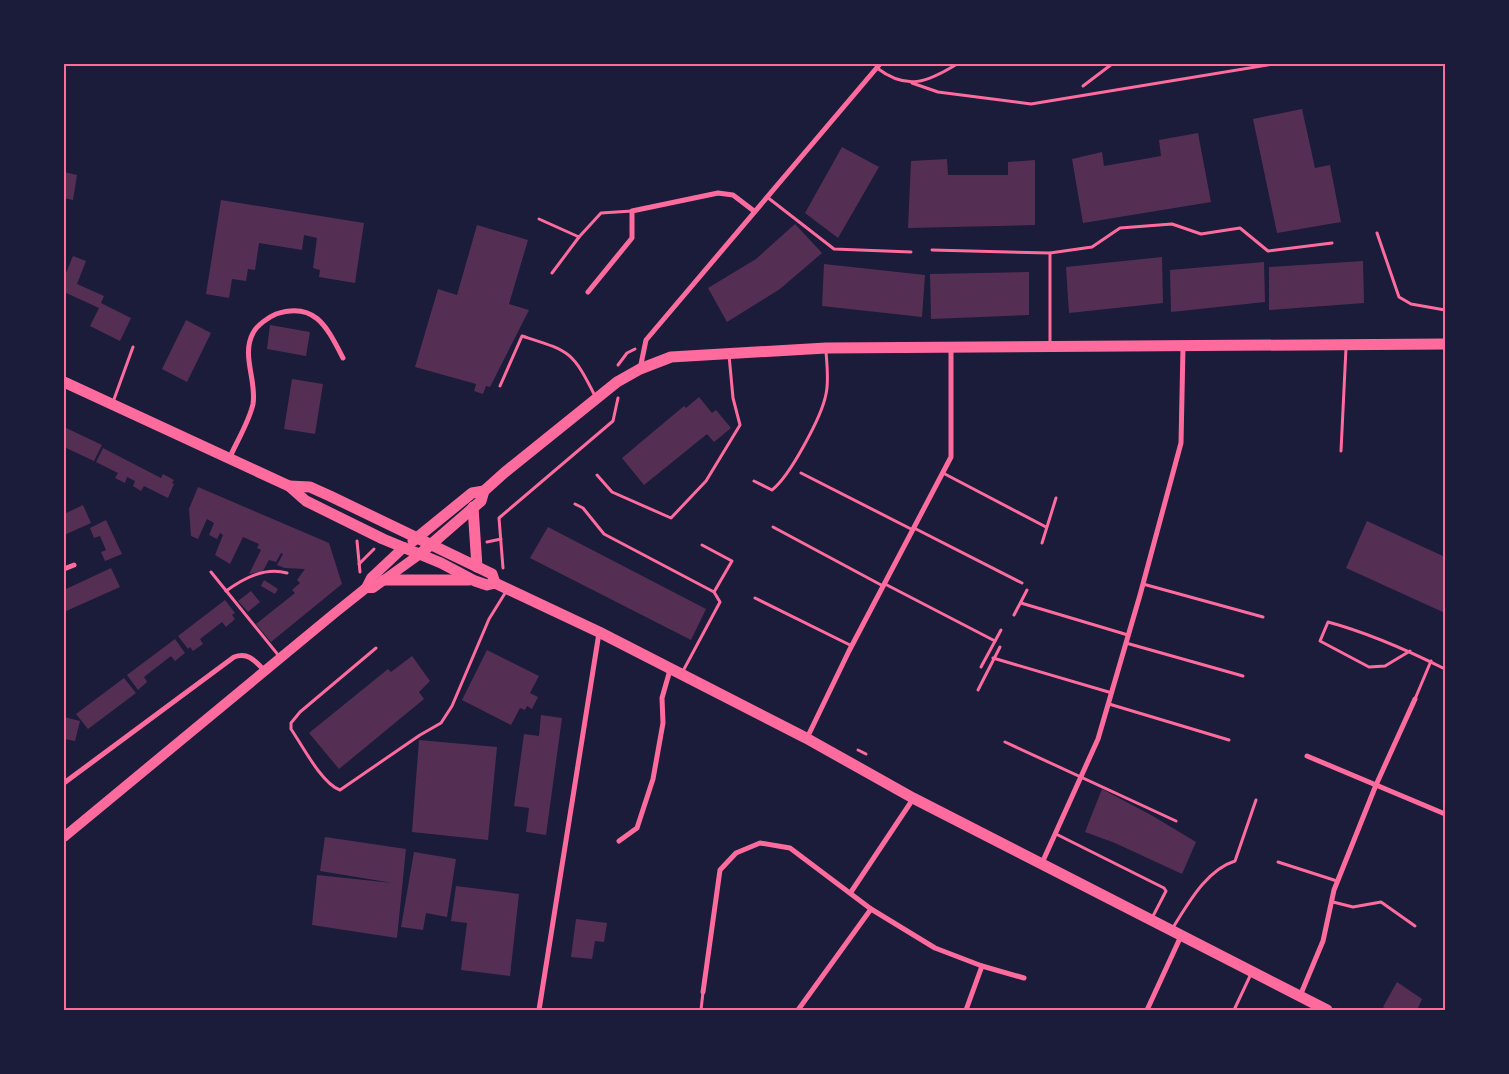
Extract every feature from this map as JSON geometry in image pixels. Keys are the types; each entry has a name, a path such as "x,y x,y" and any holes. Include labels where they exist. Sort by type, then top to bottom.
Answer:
{"main road":[{"path":"64,837 366,588 371,578 404,548 472,493 484,491 617,382 640,369 671,357 729,352 826,348 1445,344"},
{"path":"64,382 230,457 289,486 306,501 404,548 475,581 487,585 495,583"},
{"path":"289,486 310,487 492,574 495,583 507,590 599,632 675,673 806,738 913,798 1326,1010"},
{"path":"366,588 373,588 420,554 474,508 481,501 484,491"},
{"path":"474,508 477,567"},
{"path":"384,580 475,581"}],"street":[{"path":"640,369 646,340 878,66"},
{"path":"588,292 632,238 632,211 718,193 733,195 754,211"},
{"path":"230,457 252,406 254,390 248,354 253,332 270,316 290,309 312,313 329,332 342,358"},
{"path":"1042,863 1098,740 1143,584 1181,443 1183,347"},
{"path":"806,738 951,458 951,348"},
{"path":"64,569 74,565"},
{"path":"539,1010 599,632"},
{"path":"64,783 234,657 243,654 251,657 265,672"},
{"path":"619,841 637,828 653,778 663,723 662,698 675,673"},
{"path":"1300,996 1318,958 1338,881 1376,786 1415,698"},
{"path":"1307,756 1445,814"},
{"path":"851,892 913,798"},
{"path":"703,992 720,870 736,853 760,843 790,848 851,892 871,909 935,948 982,966 1024,978"},
{"path":"798,1010 871,909"},
{"path":"1147,1010 1176,933"},
{"path":"966,1010 982,966"}],"lane":[{"path":"912,83 934,78 957,64"},
{"path":"1253,64 1258,67"},
{"path":"878,66 889,78 912,83 938,92 1031,104 1065,100 1273,64"},
{"path":"767,197 834,249 911,252"},
{"path":"552,273 579,237 601,213 632,211"},
{"path":"539,219 579,237"},
{"path":"932,250 1050,253 1092,248 1120,228 1172,224 1201,234 1240,228 1268,251 1332,243"},
{"path":"1377,232 1399,296 1411,304 1445,310"},
{"path":"1050,253 1050,348"},
{"path":"500,386 522,336 563,349 579,365 596,399"},
{"path":"1341,451 1346,345"},
{"path":"112,404 134,347"},
{"path":"754,481 772,490 781,483 795,460 822,408 827,392 826,348"},
{"path":"597,475 612,492 671,518 706,481 740,425 733,398 729,352"},
{"path":"801,473 1022,583"},
{"path":"943,473 1046,527"},
{"path":"1042,543 1056,498"},
{"path":"575,504 583,508 604,534 714,592 720,602 675,673"},
{"path":"773,527 995,642"},
{"path":"702,545 732,561 714,592"},
{"path":"226,591 245,577 276,570 287,573"},
{"path":"211,572 281,658"},
{"path":"1143,584 1263,617"},
{"path":"376,648 300,712 291,723 291,729 321,773 333,788 340,790 420,735 441,723 452,706 489,619 507,590"},
{"path":"1014,615 1027,590"},
{"path":"755,598 852,646"},
{"path":"1021,603 1128,635"},
{"path":"1410,651 1385,666 1369,667 1320,641 1328,622 1356,629 1410,651 1445,668"},
{"path":"981,667 1001,630"},
{"path":"1126,643 1243,676"},
{"path":"978,690 1000,647"},
{"path":"994,658 1112,693"},
{"path":"1415,698 1430,661"},
{"path":"1109,704 1229,740"},
{"path":"1005,742 1176,821"},
{"path":"1176,933 1198,892 1222,865 1236,861 1256,800"},
{"path":"1056,834 1164,888 1166,891 1151,919"},
{"path":"1278,862 1338,881"},
{"path":"1332,902 1353,907 1381,902 1415,926"},
{"path":"1234,1010 1252,972"},
{"path":"701,1010 703,992"}],"path":[{"path":"1065,100 1112,64"},
{"path":"504,573 499,518 613,421 619,402 617,382"},
{"path":"482,542 501,539"},
{"path":"359,564 379,543"}],"building":[{"path":"1302,109 1315,168 1330,165 1341,222 1277,233 1253,119"},
{"path":"1198,133 1211,202 1083,223 1072,159 1102,152 1104,166 1161,156 1159,140"},
{"path":"842,147 879,167 838,238 805,213"},
{"path":"947,159 948,175 1008,175 1008,162 1035,160 1035,225 908,228 911,161"},
{"path":"64,172 77,175 73,200 64,198"},
{"path":"221,200 364,223 355,283 319,277 320,270 313,268 317,238 304,235 302,250 259,243 255,270 248,269 246,281 232,279 229,298 206,294"},
{"path":"795,224 822,253 780,289 727,322 708,288 756,259"},
{"path":"477,225 528,240 509,304 529,310 490,387 486,386 483,394 474,391 476,384 415,367 438,289 457,295"},
{"path":"73,256 86,261 77,284 104,296 101,303 131,318 120,341 90,326 99,308 64,292 64,278"},
{"path":"1162,257 1163,303 1069,313 1066,267"},
{"path":"1363,261 1364,303 1269,310 1269,267"},
{"path":"1264,262 1265,302 1171,312 1170,270"},
{"path":"824,264 925,275 922,317 822,306"},
{"path":"1029,272 1029,315 931,319 930,274"},
{"path":"186,320 211,333 187,382 162,369"},
{"path":"270,325 310,332 306,356 267,349"},
{"path":"292,379 323,384 315,434 284,429"},
{"path":"699,397 712,413 716,410 731,428 714,442 707,434 644,485 622,458 684,406 686,408"},
{"path":"64,427 102,445 94,461 64,447"},
{"path":"103,448 161,478 163,474 174,480 168,498 144,486 141,491 133,486 135,481 127,477 125,483 115,478 118,473 96,462"},
{"path":"198,487 329,543 342,584 271,642 256,624 295,593 292,590 300,583 297,580 305,569 285,568 277,565 283,554 281,553 276,562 269,560 263,571 249,574 261,550 257,548 259,544 243,537 230,564 215,555 223,535 220,533 217,539 209,535 214,523 207,519 198,539 191,536 189,509"},
{"path":"83,505 91,523 64,535 64,514"},
{"path":"106,520 122,554 105,561 101,552 106,550 100,536 94,538 90,528"},
{"path":"1367,521 1445,557 1445,613 1346,568"},
{"path":"548,527 706,609 691,640 530,558"},
{"path":"111,568 120,587 64,612 64,590"},
{"path":"264,580 278,589 275,594 261,586"},
{"path":"251,591 260,602 248,612 238,601"},
{"path":"225,600 235,613 232,615 235,619 226,627 222,622 200,639 203,644 193,651 190,647 188,649 178,636"},
{"path":"175,639 185,653 175,661 171,656 144,677 147,682 138,690 127,675"},
{"path":"487,650 539,676 530,693 538,697 532,709 527,706 525,710 520,708 511,725 462,700"},
{"path":"412,656 430,681 419,692 424,699 339,769 309,733 388,669 391,672"},
{"path":"124,678 136,693 88,729 76,714"},
{"path":"541,715 562,718 546,835 526,832 529,808 514,806 524,734 539,736"},
{"path":"64,717 80,721 75,741 64,739"},
{"path":"419,740 497,747 488,840 412,832"},
{"path":"1102,789 1196,842 1182,874 1115,843 1085,832"},
{"path":"325,837 406,849 397,938 312,925 317,875 393,883 320,871"},
{"path":"414,852 456,859 447,917 426,913 423,930 401,927"},
{"path":"456,886 519,894 510,976 461,970 467,923 451,921"},
{"path":"576,919 607,923 604,942 595,941 592,959 571,957"},
{"path":"1397,982 1422,999 1417,1010 1389,1010 1383,1007"}]}
